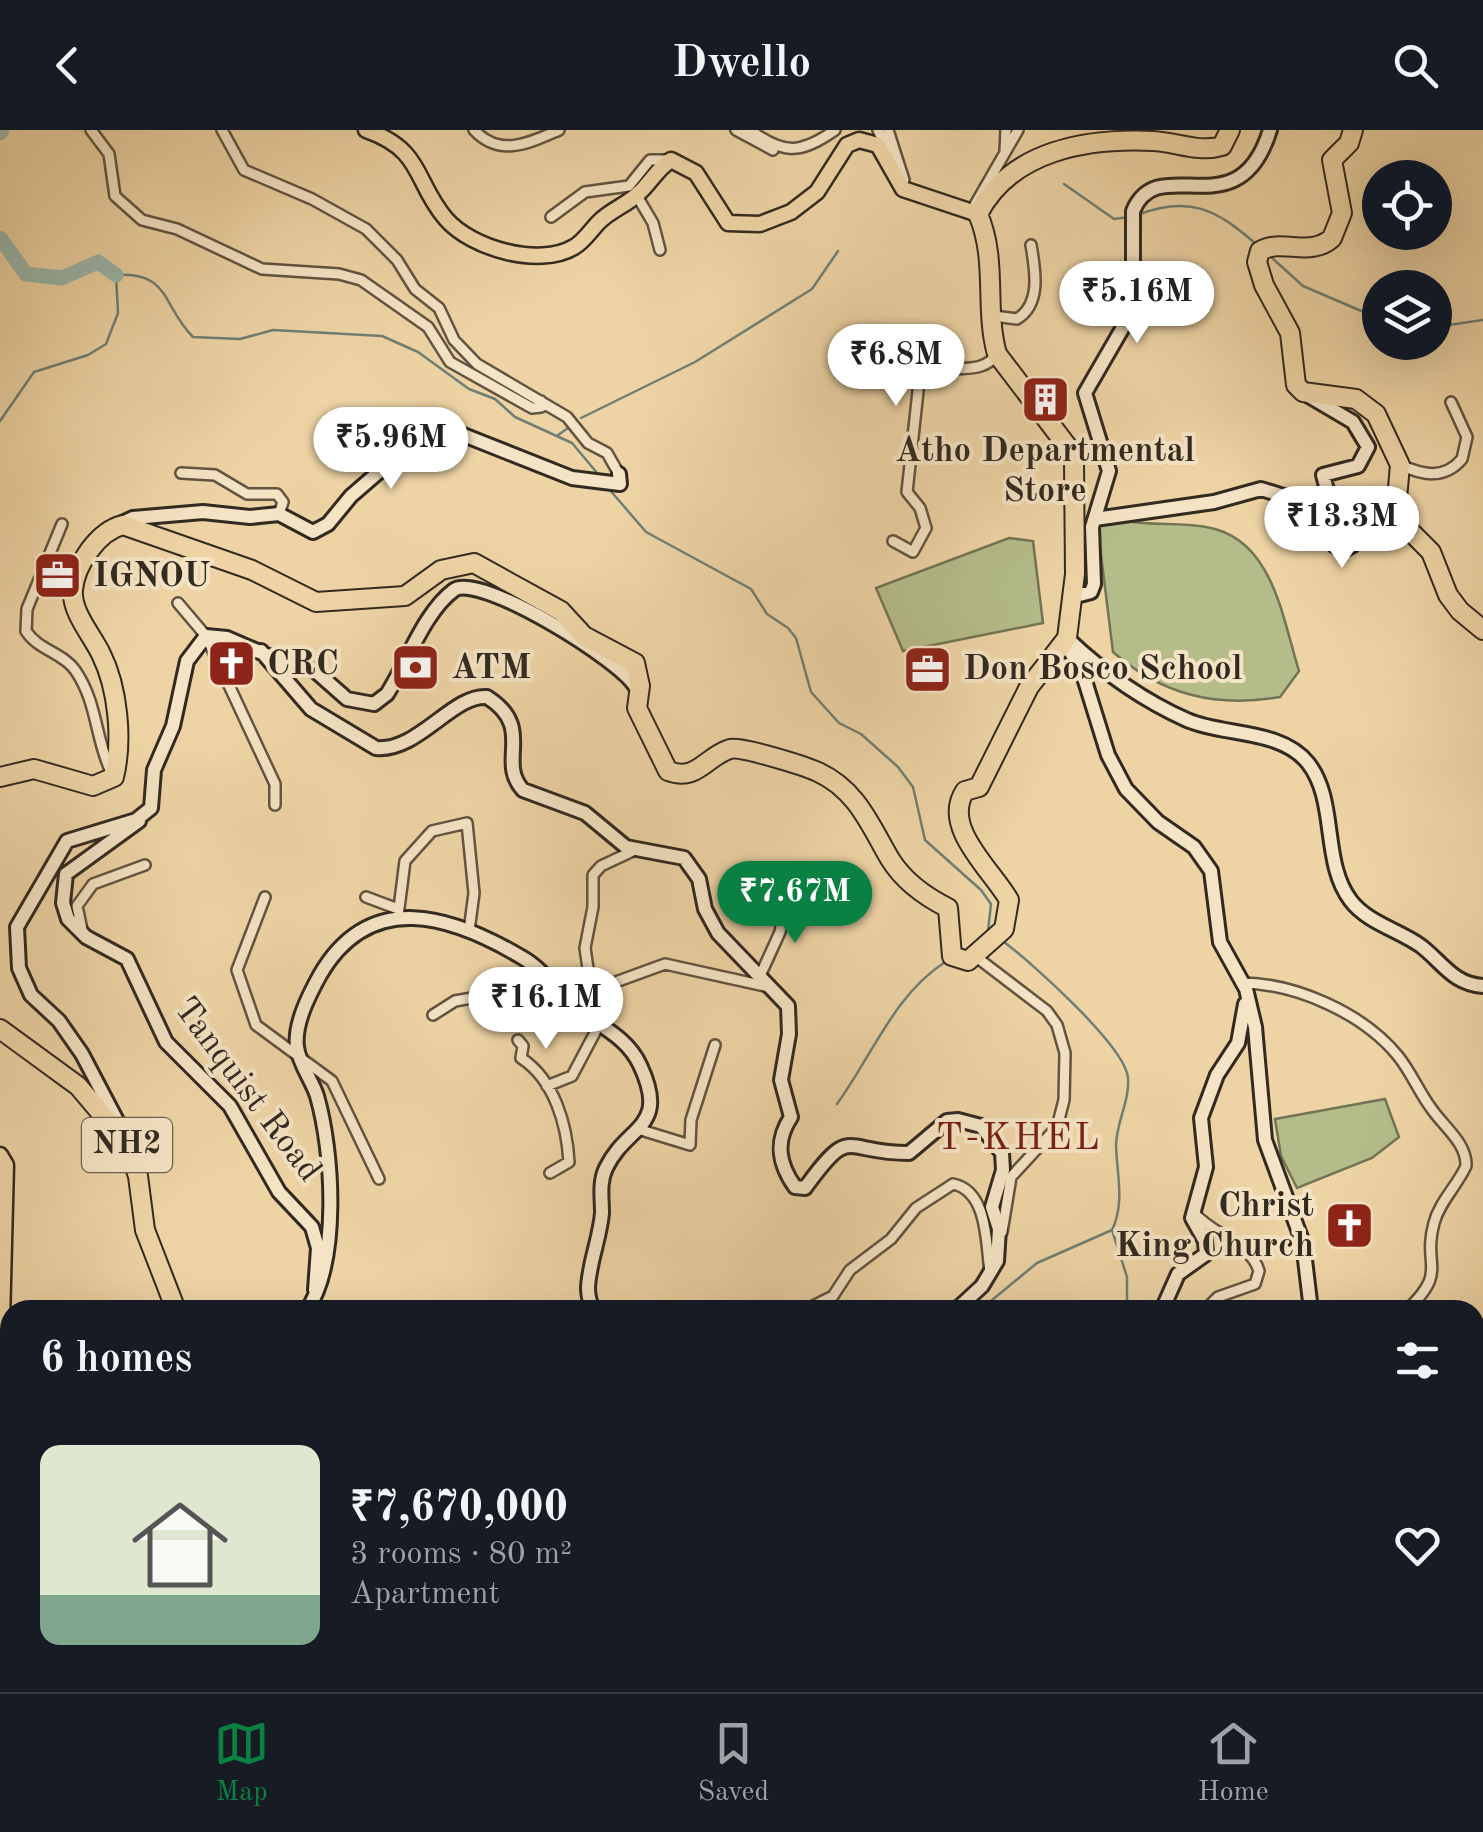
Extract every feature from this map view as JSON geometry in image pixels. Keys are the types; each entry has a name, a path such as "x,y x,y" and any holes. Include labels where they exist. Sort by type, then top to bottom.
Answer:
{"highway":[{"path":"0,777 34,769 93,786 114,777 117,719 113,690 72,592 82,562 114,527 123,525 252,570 316,602 405,596 442,570 474,562 560,611 584,636 635,662 640,715 653,732 668,771 692,773 732,748 745,748 816,771 850,795 873,821 904,875 948,908 952,956 957,961 976,956 1004,929 1009,900 963,832 958,804 965,791 980,787 1029,687 1065,640 1072,598 1074,463 1068,446 997,354 994,270 988,236 974,213 1022,165 1067,147 1153,141 1211,149 1222,146 1230,130"},
{"path":"1353,130 1349,142 1332,160 1342,213 1332,238 1313,248 1270,246 1260,252 1257,262 1264,285 1286,322 1293,377 1303,392 1356,400 1384,428 1400,465 1396,500 1399,520 1431,552 1448,595 1483,630"},
{"name":"NH2","path":"0,1029 78,1086 127,1144 138,1176 146,1230 172,1300"}],"main road":[{"path":"366,130 405,153 448,222 501,249 536,255 571,249 606,215 637,196 658,169 672,160 696,173 720,215 739,226 760,224 804,205 847,144 859,140 878,145 903,186 974,213"},
{"path":"0,1156 6,1165 3,1300"}],"street":[{"path":"91,130 109,154 115,196 142,220 178,230 262,269 351,275 428,328 450,362 532,408 541,407 541,401"},
{"path":"114,527 133,518 203,512 250,517 279,514 305,532 320,530 424,432 462,434 572,478 620,484 620,474 607,453 588,443 574,423 477,364 454,340 439,308 415,289 397,260 366,229 312,199 244,170 222,130"},
{"path":"474,130 490,145 505,147 559,130"},
{"path":"736,130 765,147 787,151 805,149 835,130"},
{"path":"750,130 787,151"},
{"path":"878,130 903,186"},
{"path":"888,130 903,186"},
{"path":"1004,158 1006,130"},
{"path":"974,213 987,178 1004,158 1018,130"},
{"path":"1072,598 1091,592 1094,584 1095,519 1109,471 1084,393 1133,310 1134,211 1138,201 1168,185 1230,184 1256,163 1270,130"},
{"path":"551,217 585,192 629,186 650,160 672,160"},
{"path":"637,196 653,223 660,250"},
{"path":"994,316 1018,319 1027,312 1036,274 1031,245"},
{"path":"846,373 922,378 941,368 981,366 997,354"},
{"path":"893,541 913,552 926,528 920,508 907,492 922,378"},
{"path":"1095,519 1214,502 1261,488 1306,502 1335,546 1346,549 1353,544 1356,531 1327,490 1324,475 1358,466 1368,448 1353,422 1303,392"},
{"path":"1400,465 1432,475 1444,473 1462,459 1466,437 1451,402"},
{"path":"181,473 216,476 255,496 277,494 283,502 279,514"},
{"path":"62,524 27,608 26,631 78,674 94,705 100,748 114,777"},
{"path":"206,636 227,638 284,663 313,668 347,699 374,704 387,694 442,602 459,587 474,586 545,618 585,648 620,667 639,696"},
{"path":"178,603 206,636 274,784 276,805"},
{"path":"86,937 68,919 63,903 66,874 151,808 154,770 173,726 188,660 206,636"},
{"path":"1065,640 1082,668 1108,755 1126,789 1158,822 1194,847 1211,871 1220,942 1241,982 1261,1060 1264,1140 1304,1244 1310,1300"},
{"path":"1065,640 1122,685 1164,709 1222,730 1265,738 1305,759 1321,792 1339,879 1352,902 1433,956 1454,979 1483,986"},
{"path":"261,650 310,709 376,748 414,736 473,698 487,697 502,710 515,734 511,767 523,790 585,813 618,843 680,856 691,864 718,933 784,999 790,1017 781,1080 790,1117 780,1131 779,1147 794,1187 805,1188 836,1148 869,1146 909,1152 947,1120 969,1120 990,1134 1002,1154 1003,1170 992,1207 999,1240"},
{"path":"127,1144 119,1120 82,1054 59,1021 26,987 16,939 22,916 66,841 144,816"},
{"path":"398,912 405,861 432,830 467,823 474,893 469,932"},
{"path":"547,1086 572,1076 594,1019 585,948 593,907 593,875 600,866 638,848"},
{"path":"86,937 77,914 79,898 106,877 145,865"},
{"path":"265,896 238,977 256,1026 338,1090 380,1179"},
{"path":"366,897 398,912 469,932 528,960 551,984 620,1039 640,1064 650,1110 641,1130 622,1144 602,1179 602,1216 588,1287 591,1300"},
{"path":"760,976 780,932 786,901"},
{"path":"311,1300 324,1280 332,1232 323,1125 316,1093 296,1046 300,1021 340,944 398,912"},
{"name":"Tanquist Road","path":"86,937 128,959 166,1042 230,1106 279,1192 304,1215 318,1248 315,1292"},
{"path":"966,1300 990,1275 1010,1177 1058,1127 1064,1100 1066,1053 1058,1025 1046,1012 976,956"},
{"path":"591,991 665,964 714,972 758,988 772,987"},
{"path":"1241,982 1277,984 1294,990 1343,1014 1386,1044 1459,1143 1466,1166 1435,1219 1435,1266 1427,1293 1419,1300"},
{"path":"433,1015 454,1001 551,984"},
{"path":"1166,1300 1178,1274 1206,1254 1192,1211 1206,1167 1200,1118 1217,1075 1238,1042 1246,998"},
{"path":"518,1040 523,1046 521,1058 547,1086 565,1124 569,1159 566,1166 550,1173"},
{"path":"641,1130 690,1144 691,1120 715,1045"},
{"path":"825,1300 833,1296 850,1270 892,1239 925,1199 953,1184 969,1191 976,1201 990,1275"},
{"path":"1192,1211 1221,1237 1249,1252 1259,1271 1255,1284 1215,1300"}],"green space":[{"path":"1127,521 1206,527 1229,534 1260,563 1280,605 1299,671 1280,697 1234,701 1191,695 1151,679 1113,652 1097,523"},
{"path":"1009,538 1033,541 1043,623 903,651 876,588"},
{"path":"1385,1099 1399,1137 1372,1158 1297,1188 1281,1156 1275,1119"}],"waterway":[{"path":"1064,184 1114,219 1130,217"},
{"path":"1137,215 1172,206 1201,209 1228,222 1256,244"},
{"path":"0,238 26,274 62,278 98,262 116,275"},
{"path":"581,418 695,362 812,289 838,251"},
{"path":"1271,257 1303,286 1362,311"},
{"path":"0,421 34,372 88,355 106,344 118,313 116,275 134,275 156,285 193,337 240,339 273,330 382,336 418,352 469,389 495,399 515,417 572,443 598,474"},
{"path":"1452,325 1483,320"},
{"path":"558,435 568,428"},
{"path":"609,489 646,532 751,589 767,614 788,628 796,638 811,692 839,723 861,734 898,767 913,787 925,840 981,890 991,904 988,931"},
{"path":"992,1300 1037,1263 1112,1230 1119,1199 1116,1146 1128,1086 1123,1064 1112,1046 1055,986 1004,942"},
{"path":"837,1104 898,1009 945,962"},
{"path":"1112,1230 1127,1277 1127,1300"}],"place":[{"name":"Atho Departmental Store","path":"1045,399"},
{"name":"IGNOU","path":"58,576"},
{"name":"CRC","path":"232,664"},
{"name":"ATM","path":"416,668"},
{"name":"Don Bosco School","path":"928,669"},
{"name":"Christ King Church","path":"1349,1226"}],"district":[{"name":"T-KHEL","path":"1019,1139"}]}
